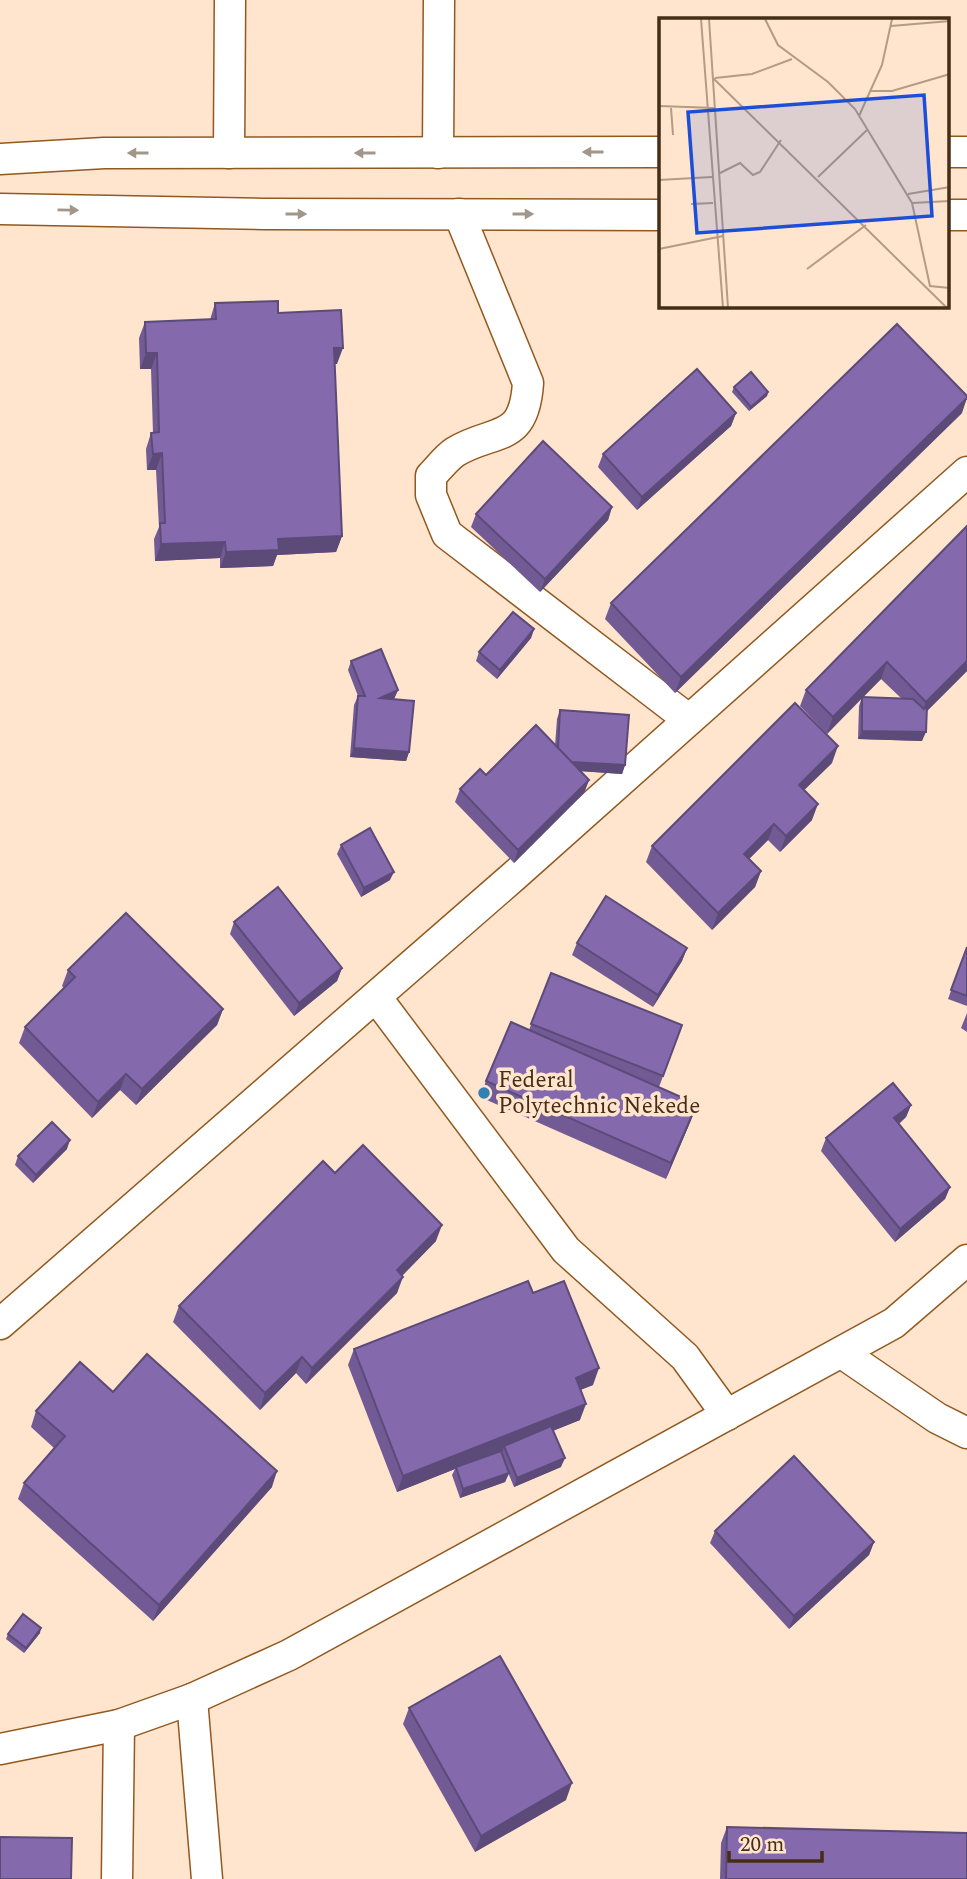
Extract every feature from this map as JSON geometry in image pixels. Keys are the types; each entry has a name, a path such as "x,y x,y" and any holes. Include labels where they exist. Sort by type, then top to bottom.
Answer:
{"street":[{"path":"229,153 230,0"},
{"path":"438,153 439,0"},
{"path":"0,159 104,153 659,152"},
{"path":"0,209 659,215"},
{"path":"459,214 528,383 527,406 510,431 454,452 431,476 431,495 447,534 688,719"},
{"path":"0,1324 376,997 967,472"},
{"path":"376,997 566,1251 685,1357 727,1415"},
{"path":"0,1749 120,1725 192,1699 289,1655 894,1323 967,1260"},
{"path":"842,1353 937,1418 967,1433"},
{"path":"192,1699 207,1879"},
{"path":"117,1879 120,1725"}],"building":[{"path":"278,301 278,313 341,310 343,348 334,348 342,536 278,539 279,550 226,552 225,542 161,544 160,523 165,523 162,453 153,454 151,433 159,432 157,353 146,353 145,322 216,319 215,303"},
{"path":"897,324 967,398 681,677 611,603"},
{"path":"697,369 736,413 642,497 603,454"},
{"path":"751,372 768,392 751,407 734,387"},
{"path":"543,441 612,507 545,579 476,514"},
{"path":"967,526 967,661 926,702 887,662 833,717 806,690"},
{"path":"513,612 534,629 500,670 479,652"},
{"path":"381,649 398,690 380,698 414,701 409,752 354,748 358,696 365,696 351,661"},
{"path":"862,697 913,699 924,709 927,706 926,732 862,731"},
{"path":"795,703 838,746 799,785 818,804 786,836 774,824 744,854 761,871 718,913 652,846"},
{"path":"560,710 629,715 625,765 571,762 558,748"},
{"path":"536,725 589,780 518,850 460,789 480,769 486,775"},
{"path":"370,828 394,872 364,888 341,845"},
{"path":"278,887 342,968 299,1003 234,922"},
{"path":"606,896 687,948 658,995 577,943"},
{"path":"126,913 223,1009 142,1089 126,1074 98,1102 25,1027 75,977 68,970"},
{"path":"967,947 967,996 951,990"},
{"path":"551,973 682,1025 663,1076 531,1024"},
{"path":"511,1022 697,1104 671,1163 486,1081"},
{"path":"893,1083 911,1105 894,1118 950,1187 900,1229 826,1138"},
{"path":"52,1122 70,1140 36,1175 18,1156"},
{"path":"363,1145 442,1225 397,1270 403,1277 312,1368 302,1357 265,1393 179,1306 323,1161 335,1173"},
{"path":"528,1281 533,1293 564,1281 599,1368 576,1378 586,1404 403,1476 354,1349"},
{"path":"147,1354 277,1471 159,1605 24,1483 65,1436 36,1411 80,1362 113,1392"},
{"path":"551,1426 565,1458 517,1478 504,1446"},
{"path":"501,1451 509,1473 463,1489 456,1467"},
{"path":"794,1456 874,1542 794,1616 715,1531"},
{"path":"23,1614 41,1628 26,1648 8,1634"},
{"path":"500,1656 572,1783 481,1836 409,1708"},
{"path":"727,1827 967,1833 967,1879 726,1879"},
{"path":"0,1837 72,1838 71,1879 0,1879"}],"place":[{"name":"Federal Polytechnic Nekede","path":"484,1093"}]}
